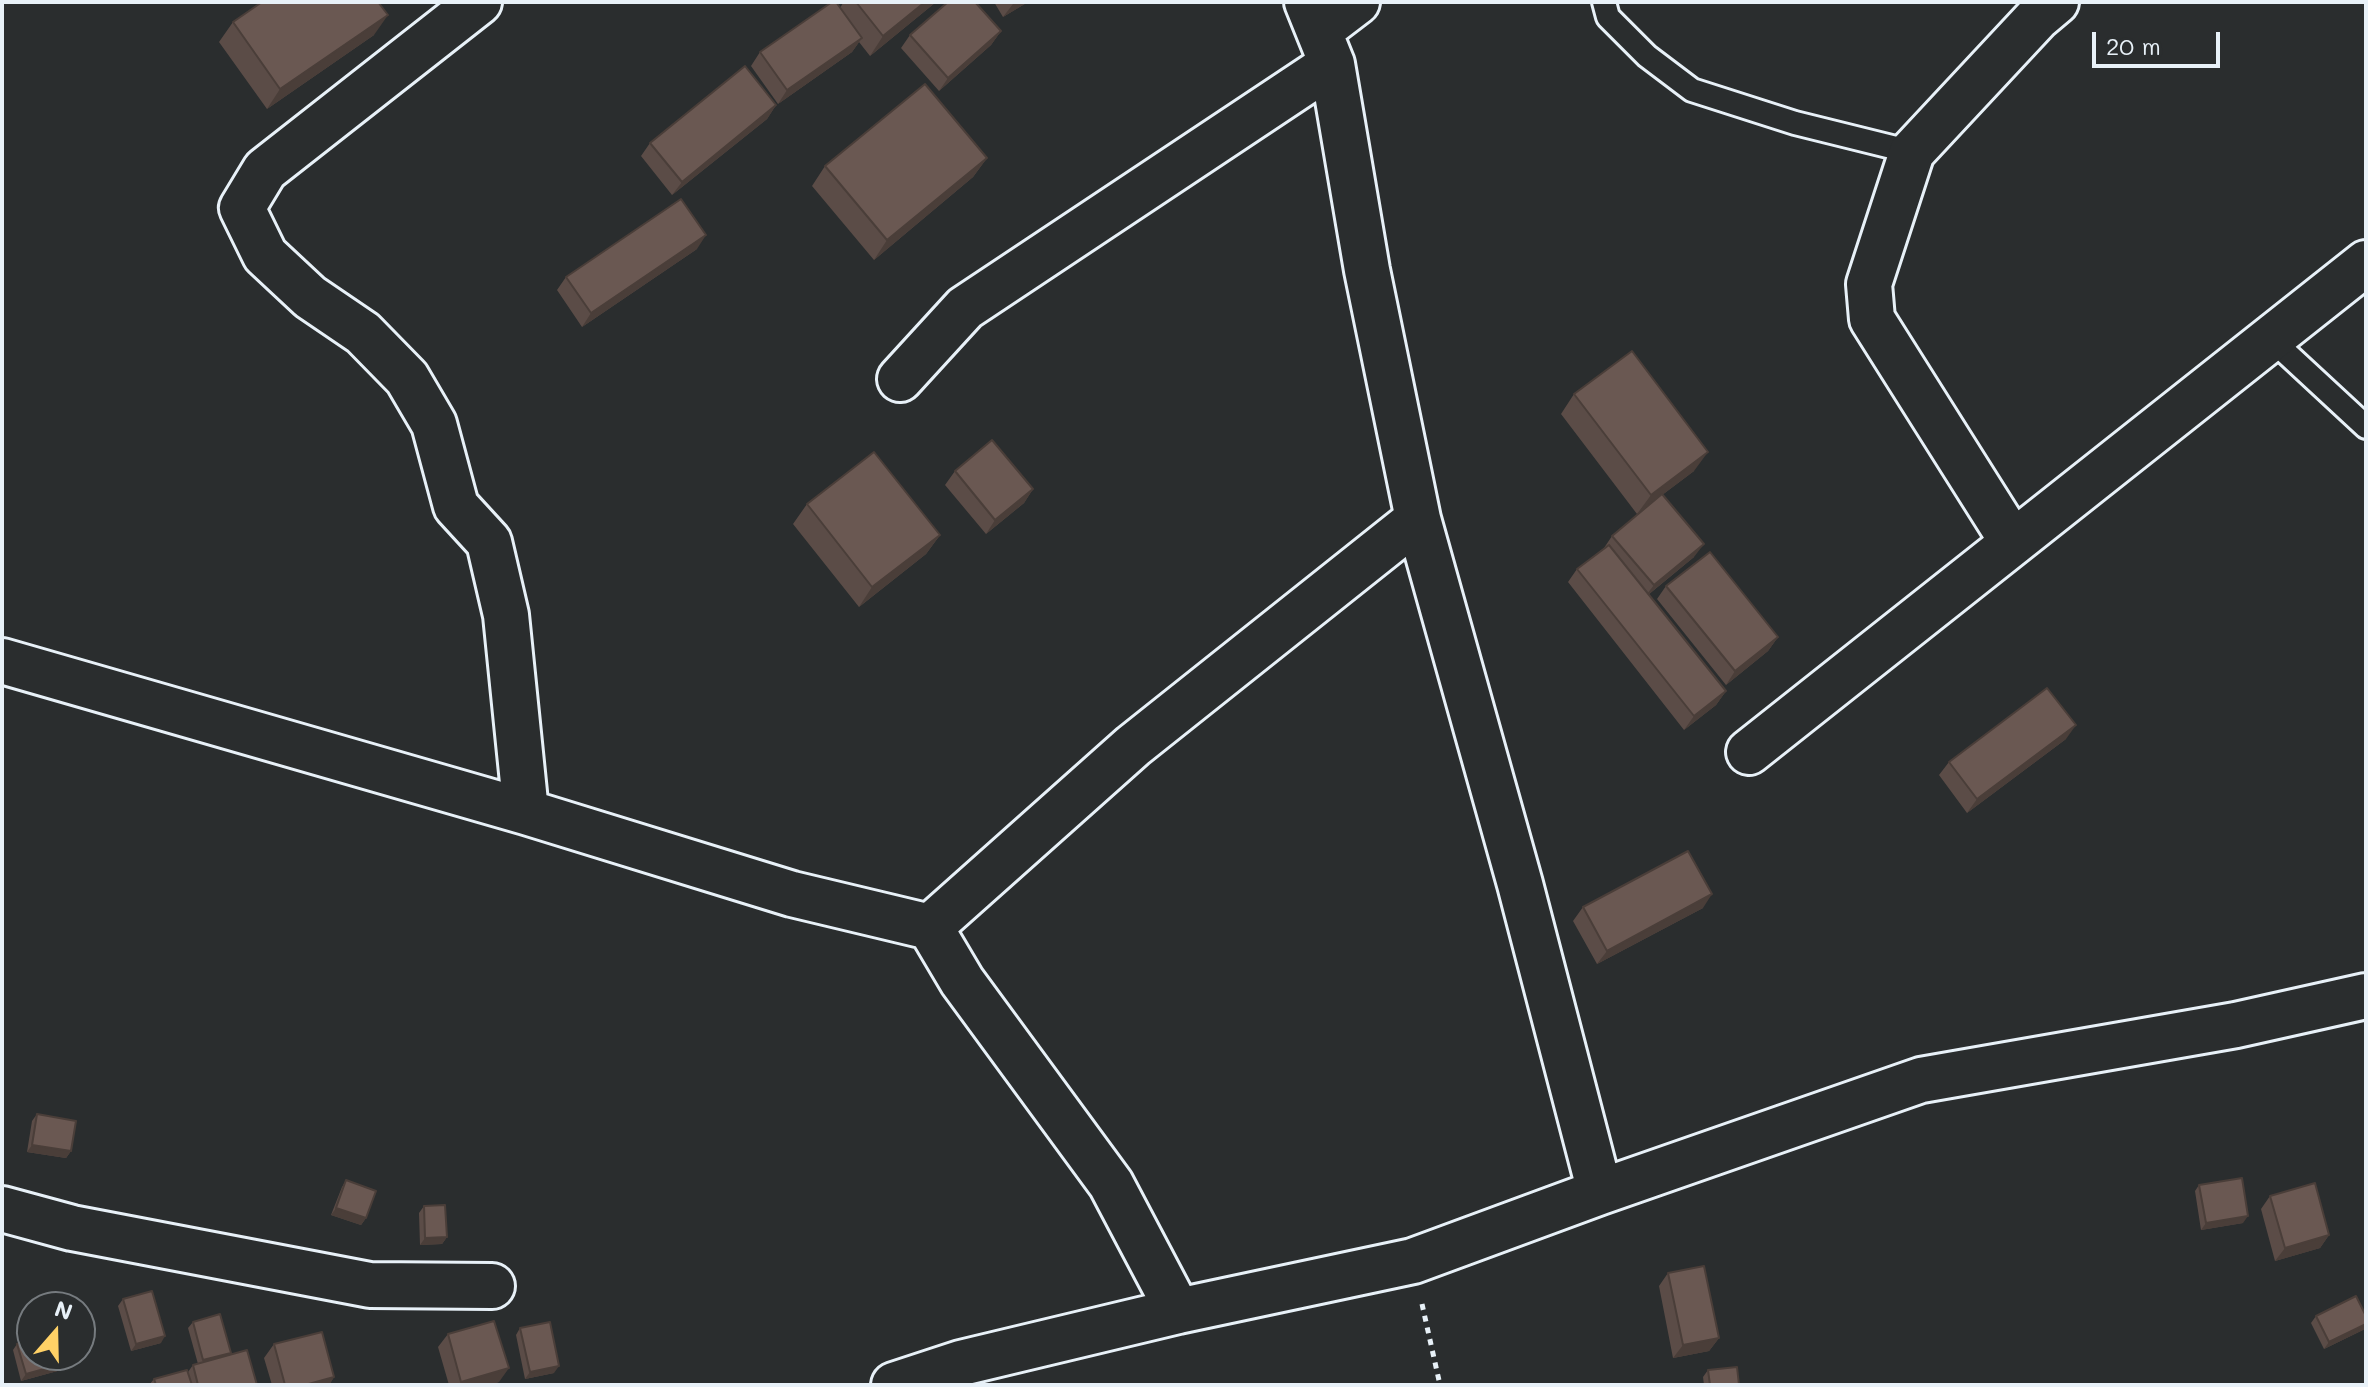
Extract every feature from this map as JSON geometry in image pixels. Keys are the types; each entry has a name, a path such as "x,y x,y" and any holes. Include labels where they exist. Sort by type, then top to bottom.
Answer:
{"street":[{"path":"479,2 265,170 242,208 265,255 310,297 363,333 407,378 434,424 456,506 489,542 493,556 506,615 526,812"},
{"path":"900,379 965,308 1357,2"},
{"path":"2012,541 1872,319 1869,284 1912,152 2037,18 2056,2"},
{"path":"1319,32 1418,519 1520,884 1600,1192"},
{"path":"1749,752 2366,263"},
{"path":"930,927 1133,746 1418,519"},
{"path":"2,661 526,812 792,894 930,927 962,981 1111,1184 1178,1311"},
{"path":"894,1385 961,1363 1178,1311 1413,1261 1921,1080 2236,1025 2366,996"},
{"path":"2,1209 72,1228 370,1285 492,1286"}],"lane":[{"path":"1604,2 1608,17 1647,56 1692,90 1795,123 1912,152"},
{"path":"2270,338 2366,427"}],"path":[{"path":"1413,1261 1440,1385"}],"building":[{"path":"262,2 378,2 388,15 280,89 233,22"},
{"path":"836,2 862,38 787,90 760,52"},
{"path":"856,2 925,2 883,36"},
{"path":"948,2 975,2 1001,31 948,78 910,35"},
{"path":"745,66 776,105 682,182 650,143"},
{"path":"925,84 987,158 887,240 825,166"},
{"path":"681,199 706,235 591,313 566,277"},
{"path":"1632,351 1708,452 1651,495 1574,394"},
{"path":"992,440 1033,489 995,520 955,471"},
{"path":"874,452 940,535 872,587 807,504"},
{"path":"1662,494 1704,544 1654,585 1612,536"},
{"path":"1609,545 1726,691 1694,716 1577,569"},
{"path":"1710,552 1778,637 1735,671 1666,586"},
{"path":"2047,688 2076,725 1977,799 1949,762"},
{"path":"1688,851 1712,894 1607,951 1583,907"},
{"path":"37,1114 76,1121 71,1151 32,1145"},
{"path":"2242,1178 2248,1216 2206,1223 2199,1185"},
{"path":"346,1180 376,1191 366,1218 336,1208"},
{"path":"2315,1183 2329,1235 2285,1248 2270,1196"},
{"path":"445,1205 447,1237 425,1238 424,1206"},
{"path":"1704,1266 1719,1338 1683,1345 1668,1273"},
{"path":"152,1291 165,1336 136,1344 123,1299"},
{"path":"2356,1296 2366,1316 2366,1324 2329,1342 2316,1316"},
{"path":"220,1314 231,1353 203,1360 193,1322"},
{"path":"494,1321 509,1368 461,1382 448,1334"},
{"path":"550,1322 559,1366 530,1372 520,1328"},
{"path":"322,1332 334,1377 305,1385 285,1385 274,1344"},
{"path":"247,1350 257,1385 198,1385 193,1365"},
{"path":"1737,1367 1739,1385 1710,1385 1708,1370"},
{"path":"187,1370 192,1385 156,1385 154,1379"}]}
